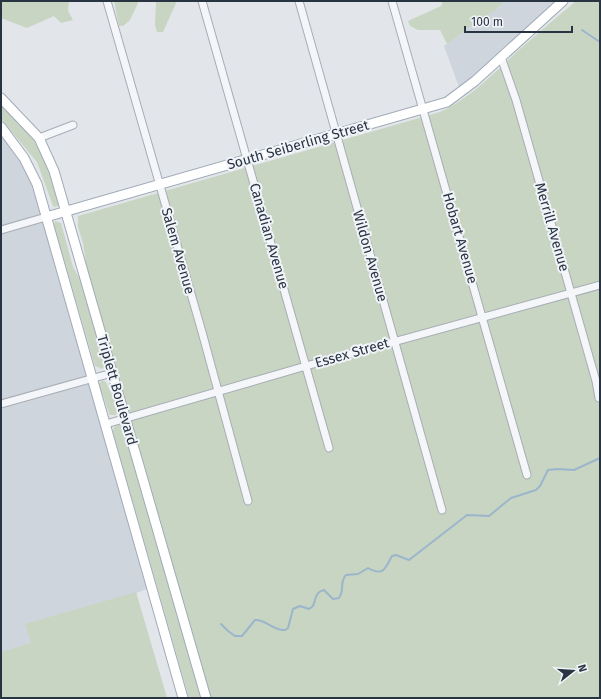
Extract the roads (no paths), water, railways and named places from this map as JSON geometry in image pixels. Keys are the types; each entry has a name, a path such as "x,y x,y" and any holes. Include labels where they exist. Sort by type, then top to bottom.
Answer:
{"main road":[{"name":"South Seiberling Street","path":"46,217 424,110 447,102 461,93 563,1"},
{"name":"Triplett Boulevard","path":"1,98 39,138 54,171 206,698"},
{"name":"Triplett Boulevard","path":"1,127 18,148 37,184 183,698"}],"street":[{"name":"Salem Avenue","path":"107,1 202,332 248,501"},
{"name":"Canadian Avenue","path":"202,1 329,448"},
{"name":"Wildon Avenue","path":"299,1 335,135 442,510"},
{"name":"Hobart Avenue","path":"392,1 527,475"},
{"name":"Merrill Avenue","path":"501,57 510,79 596,381 599,398"},
{"path":"39,138 73,125"},
{"name":"South Seiberling Street","path":"1,230 46,217"},
{"name":"Essex Street","path":"106,424 394,341 600,285"},
{"path":"1,404 112,372"}],"waterway":[{"path":"582,30 600,42"},
{"path":"221,624 235,636 242,636 255,620 263,621 277,629 285,630 288,628 293,609 300,606 309,609 313,606 319,592 324,590 333,599 339,598 342,592 343,580 346,575 358,574 368,568 373,571 381,571 386,567 392,556 396,555 409,560 467,515 489,516 511,498 536,490 540,486 548,470 574,470 600,458"}]}
